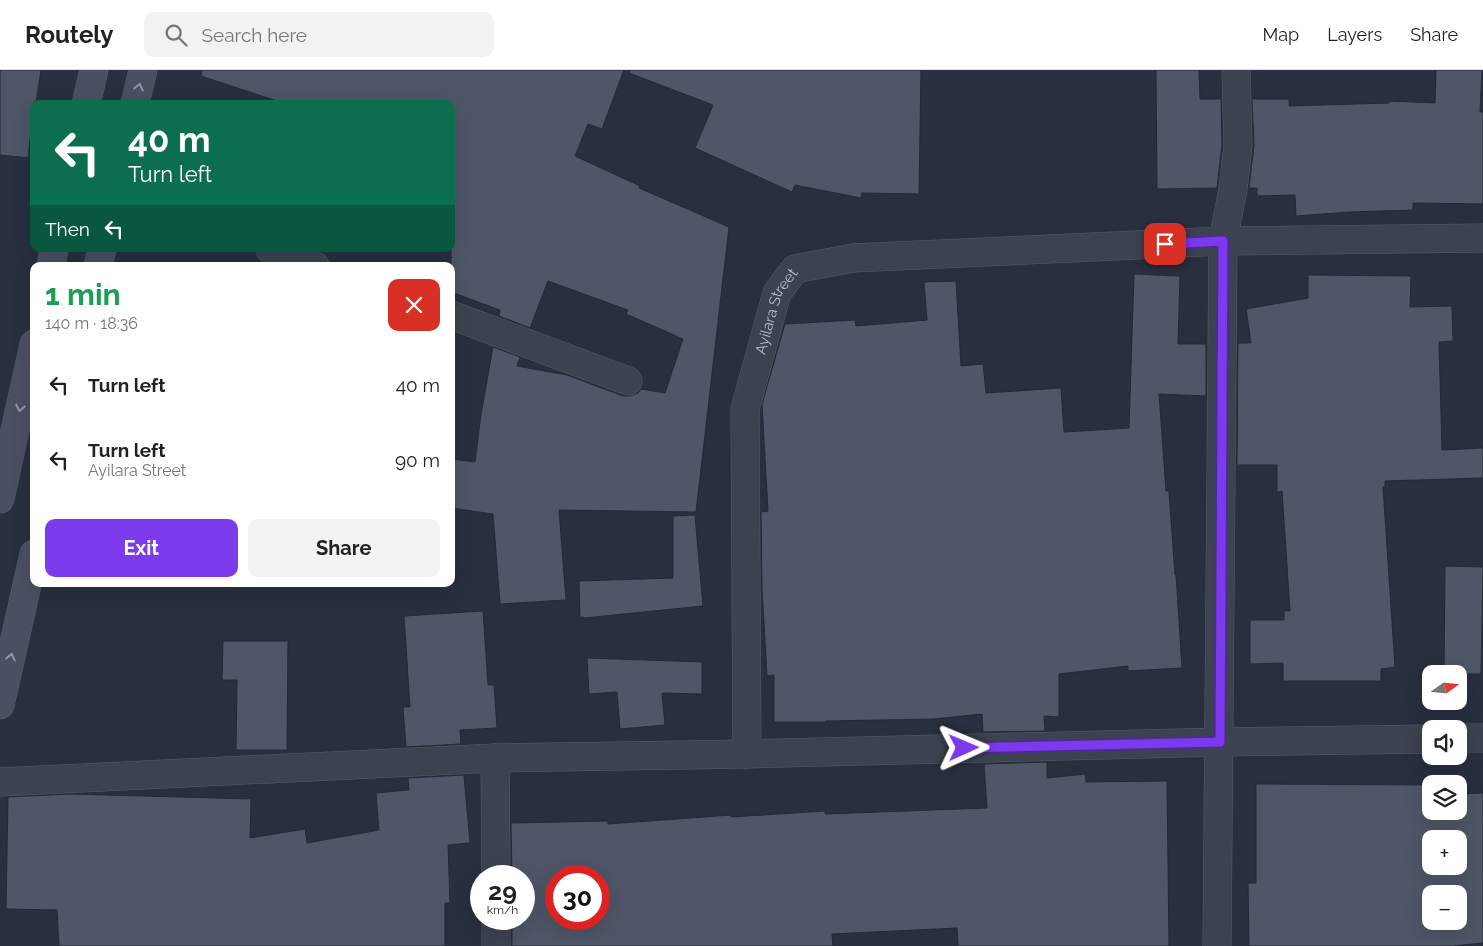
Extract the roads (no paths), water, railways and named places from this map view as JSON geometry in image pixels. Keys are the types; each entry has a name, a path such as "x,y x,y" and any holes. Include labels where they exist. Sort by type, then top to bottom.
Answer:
{"main road":[{"path":"87,100 94,70"},
{"path":"136,100 142,70"},
{"path":"0,499 30,362"},
{"path":"0,705 30,572"}],"street":[{"path":"1218,946 1223,241 1233,189 1238,145 1236,70"},
{"name":"Ayilara Street","path":"748,754 745,409 777,293 795,269 854,258 1223,241 1483,238"},
{"path":"278,252 304,262"},
{"path":"455,316 628,381"},
{"path":"1467,738 1483,738"},
{"path":"0,782 495,758 1422,739"},
{"path":"495,758 496,865"},
{"path":"496,930 496,946"}]}
